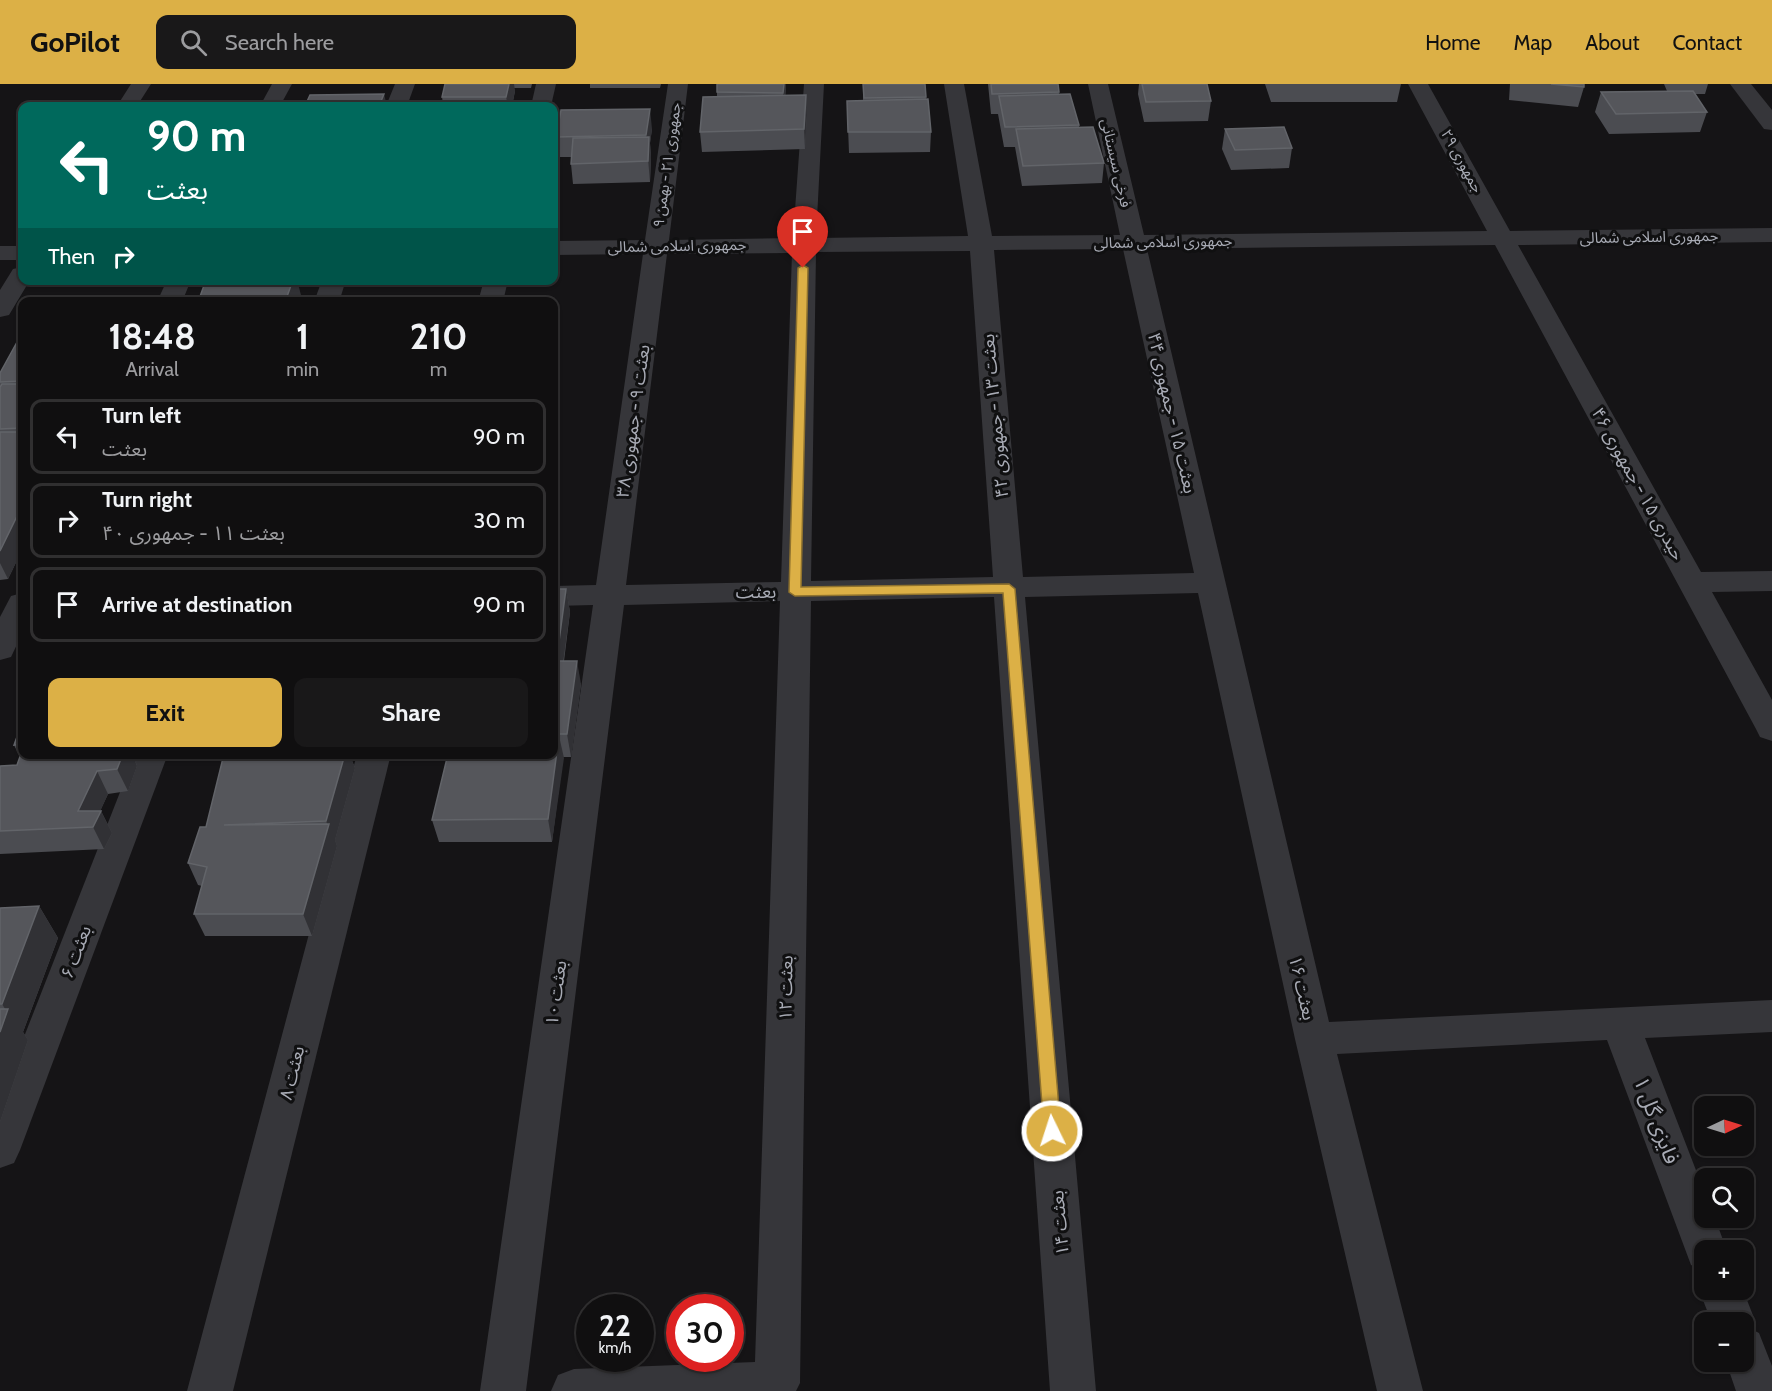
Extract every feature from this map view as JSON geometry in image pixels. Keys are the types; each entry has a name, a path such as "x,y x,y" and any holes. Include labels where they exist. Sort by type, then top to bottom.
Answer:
{"street":[{"path":"130,102 141,84"},
{"path":"272,102 282,84"},
{"path":"398,102 405,84"},
{"path":"542,102 546,84"},
{"name":"جمهوری ۲۱ - بهمن ۹","path":"656,247 678,84"},
{"name":"بعثت ۱۲","path":"574,1391 777,1383 804,245 814,84"},
{"name":"بعثت ۱۳ - جمهوری ۴۲","path":"954,84 981,243 1009,589"},
{"name":"فرخی سیستانی","path":"1098,84 1133,242"},
{"name":"جمهوری ۲۹","path":"1418,84 1505,238"},
{"path":"1740,84 1772,124"},
{"name":"جمهوری اسلامی شمالی","path":"558,248 1772,235"},
{"name":"حیدری ۱۵ - جمهوری ۴۶","path":"1505,238 1772,729"},
{"name":"بعثت ۱۵ - جمهوری ۴۴","path":"1133,242 1211,583"},
{"name":"بعثت ۹ - جمهوری ۳۸","path":"609,595 656,247"},
{"path":"0,253 18,253"},
{"path":"0,310 18,281"},
{"path":"1692,582 1772,581"},
{"name":"بعثت","path":"558,596 1009,589 1211,583"},
{"name":"بعثت ۱۶","path":"1211,583 1314,1039 1400,1391"},
{"name":"بعثت ۱۴","path":"1009,589 1073,1391"},
{"name":"بعثت ۱۰","path":"503,1391 609,595"},
{"path":"0,649 16,606"},
{"name":"بعثت ۶","path":"0,1150 150,759"},
{"name":"بعثت ۸","path":"210,1391 373,759"},
{"path":"1314,1039 1772,1016"},
{"name":"فایزی گل ۱","path":"1620,1023 1702,1240"},
{"path":"1752,1372 1760,1391"}],"building":[{"path":"445,84 509,84 506,97 442,97"},
{"path":"717,84 784,84 783,93 717,92"},
{"path":"863,84 925,84 926,97 864,98"},
{"path":"991,84 1058,84 1059,92 992,94"},
{"path":"1142,84 1207,84 1211,101 1146,102"},
{"path":"1551,84 1584,84 1584,87"},
{"path":"1693,91 1707,112 1616,114 1601,92"},
{"path":"384,94 381,102 307,102 310,95"},
{"path":"1070,94 1079,125 1005,127 999,96"},
{"path":"806,95 804,129 700,132 703,97"},
{"path":"928,99 931,132 848,132 847,101"},
{"path":"650,109 646,135 558,137 561,110"},
{"path":"1093,127 1104,163 1023,166 1016,129"},
{"path":"1284,127 1292,148 1235,150 1225,129"},
{"path":"649,137 648,161 571,164 573,138"},
{"path":"204,285 291,285 287,297 200,297"},
{"path":"18,340 18,381 0,382 0,373"},
{"path":"2,384 18,384 18,428 0,429 0,387"},
{"path":"0,432 18,432 18,514 0,551"},
{"path":"558,589 566,589 558,649"},
{"path":"558,661 577,661 567,734 558,734"},
{"path":"19,759 121,759 117,769 97,771 78,811 101,811 93,827 0,831 0,766 17,765"},
{"path":"223,759 344,759 326,821 224,825 329,824 303,914 194,914 207,867 188,863 200,827 206,827"},
{"path":"447,759 556,759 548,819 432,820"},
{"path":"39,906 2,1004 0,1004 0,908"},
{"path":"0,1009 8,1009 0,1032"}],"route":[{"path":"803,268 795,592 1009,589 1052,1131"}]}
